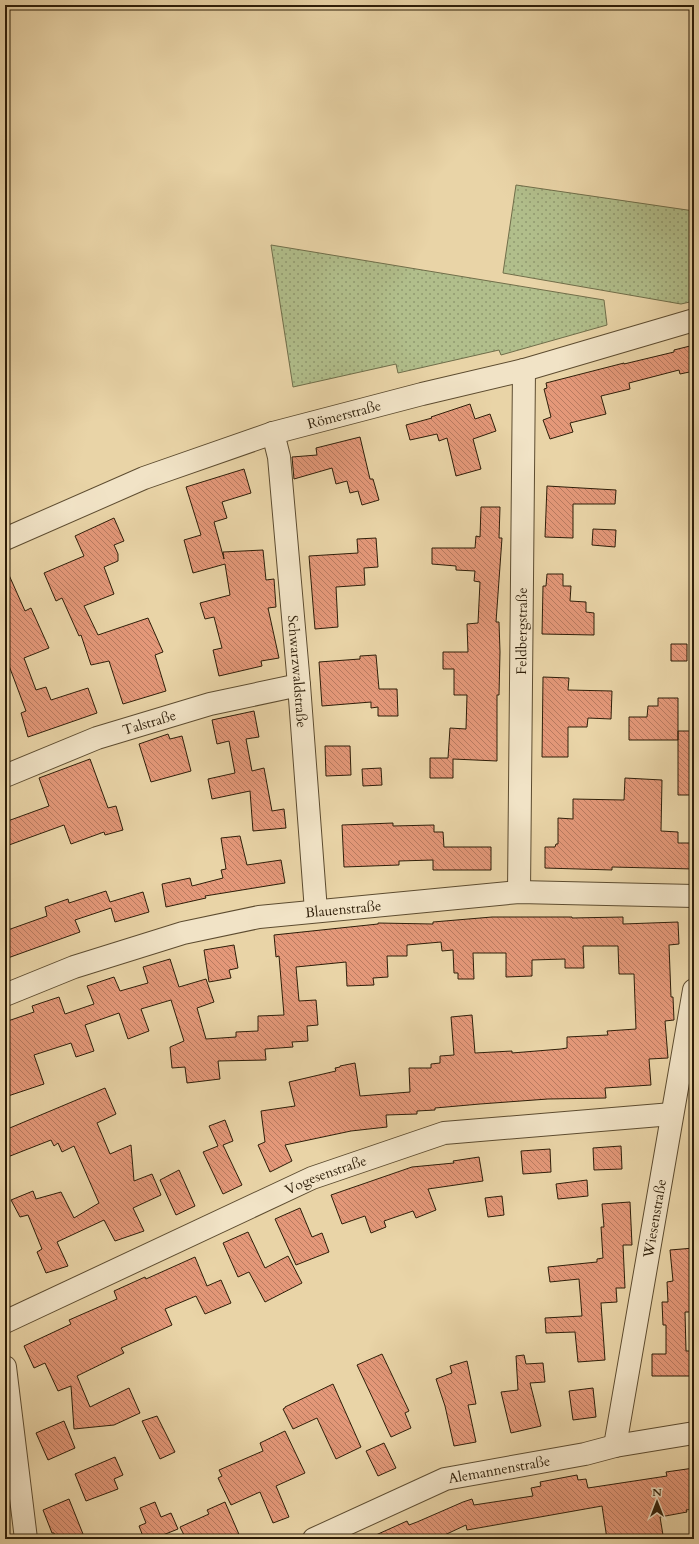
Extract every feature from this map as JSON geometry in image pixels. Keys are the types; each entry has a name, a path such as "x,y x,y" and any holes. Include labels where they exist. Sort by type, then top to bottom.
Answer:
{"street":[{"name":"Römerstraße","path":"5,539 144,478 273,433 524,370 694,320"},
{"name":"Feldbergstraße","path":"519,892 524,370"},
{"name":"Schwarzwaldstraße","path":"273,433 279,457 299,685 316,911"},
{"name":"Talstraße","path":"5,776 97,738 210,704 299,685"},
{"name":"Blauenstraße","path":"5,994 74,967 183,933 259,917 519,892 694,896"},
{"name":"Wiesenstraße","path":"615,1446 694,990"},
{"name":"Vogesenstraße","path":"5,1322 312,1178 444,1133 672,1114"},
{"path":"5,1367 26,1539"},
{"name":"Alemannenstraße","path":"314,1539 445,1479 585,1454 615,1446 694,1433"}],"green space":[{"path":"516,185 694,211 694,301 681,304 503,273"},
{"path":"271,245 604,300 607,325 501,355 499,350 398,373 396,364 293,387"}],"building":[{"path":"694,345 694,371 680,374 679,370 629,383 630,389 601,396 606,414 570,423 573,432 550,439 543,420 551,417 544,389 547,388 546,383 674,352 674,350"},
{"path":"470,404 475,419 490,414 496,431 473,439 481,469 456,476 447,438 439,441 437,434 410,440 406,425 432,418 431,417"},
{"path":"360,437 370,479 373,479 379,500 362,505 358,491 350,493 347,481 336,484 332,468 294,479 292,457 317,455 316,448"},
{"path":"244,469 251,493 222,502 227,518 214,522 224,559 223,552 263,550 266,580 274,579 276,607 268,608 279,658 261,661 262,666 219,676 213,650 222,648 214,617 205,619 200,603 230,595 225,564 193,573 184,540 201,535 186,487"},
{"path":"547,486 616,490 615,504 573,504 573,538 545,537"},
{"path":"481,507 500,507 499,538 502,538 496,622 499,622 500,652 499,695 497,695 497,761 453,759 453,778 430,778 430,758 448,758 450,728 466,729 467,695 454,695 454,669 443,669 443,652 468,652 467,624 478,623 480,582 474,581 475,571 456,570 456,566 432,564 432,548 475,548 476,536 480,537"},
{"path":"114,518 124,541 114,545 118,554 118,561 104,567 114,594 84,606 98,635 148,618 163,652 155,655 166,691 123,704 109,661 91,665 81,635 79,636 62,598 56,601 44,573 84,556 75,536"},
{"path":"593,529 616,530 615,547 592,545"},
{"path":"376,538 378,567 364,568 365,585 336,587 338,627 315,629 309,556 358,553 357,539"},
{"path":"5,566 25,611 31,608 49,648 24,658 36,690 46,687 51,700 88,688 97,713 28,737 21,713 26,711 5,655"},
{"path":"547,574 563,574 563,586 571,586 570,601 586,602 586,612 594,613 594,635 542,634 543,586 546,586"},
{"path":"671,644 687,644 687,661 671,661"},
{"path":"376,655 379,689 397,689 398,716 378,716 378,707 371,708 371,702 322,706 319,662 360,659 360,656"},
{"path":"543,677 569,678 568,690 612,691 611,719 588,718 587,727 568,727 568,757 542,757"},
{"path":"658,698 678,698 678,740 629,740 629,717 647,717 648,706 658,706"},
{"path":"254,711 259,737 246,739 252,771 264,768 272,811 284,809 286,828 253,831 250,791 212,799 208,779 235,773 229,741 217,744 212,720"},
{"path":"678,731 694,731 694,795 678,795"},
{"path":"168,734 170,739 182,736 191,771 151,782 139,744"},
{"path":"325,746 350,746 351,775 326,776"},
{"path":"90,759 108,808 116,806 123,830 105,835 104,832 71,844 64,825 9,845 5,835 5,822 49,806 39,778"},
{"path":"381,768 382,785 363,786 362,769"},
{"path":"625,778 662,780 661,831 678,832 678,843 694,843 694,869 612,867 612,870 545,868 545,847 555,847 556,844 558,844 558,818 573,819 573,799 624,800"},
{"path":"393,823 393,826 434,825 434,832 443,832 444,847 491,847 491,870 433,870 433,860 399,861 399,865 344,867 342,825"},
{"path":"240,836 247,865 281,860 285,883 205,896 206,898 166,907 162,884 190,878 192,886 223,878 221,870 226,869 221,838"},
{"path":"106,891 110,902 143,892 149,912 115,922 111,908 75,920 80,932 5,959 5,931 47,916 45,907 68,899 69,903"},
{"path":"492,917 623,917 623,924 678,922 679,944 669,945 671,997 673,997 674,1020 665,1021 668,1058 649,1059 651,1085 605,1088 606,1098 548,1099 480,1104 435,1108 435,1110 417,1111 417,1114 386,1115 387,1127 351,1131 285,1145 292,1161 270,1172 258,1145 265,1142 261,1111 295,1106 289,1082 336,1071 335,1068 355,1063 360,1096 410,1092 409,1068 431,1068 431,1064 440,1063 440,1056 454,1055 451,1017 472,1015 475,1053 512,1051 512,1053 561,1049 567,1048 567,1037 608,1035 607,1031 636,1029 634,974 619,974 618,946 583,946 584,968 565,968 565,959 532,960 532,976 506,977 506,953 473,953 474,979 458,979 458,973 454,973 453,950 442,951 441,942 407,945 407,956 387,956 388,977 373,978 374,985 347,986 346,962 296,967 299,1001 316,1000 318,1025 307,1026 308,1041 292,1042 293,1047 265,1049 266,1060 218,1061 220,1079 187,1083 185,1067 172,1068 170,1047 184,1041 171,1000 141,1009 149,1031 128,1039 119,1013 85,1025 94,1051 76,1057 71,1043 34,1055 44,1084 5,1097 5,1022 34,1012 32,1006 59,997 65,1014 94,1004 87,986 114,977 120,991 148,983 143,967 170,959 179,987 206,979 214,1002 197,1008 206,1039 236,1037 236,1032 258,1031 258,1016 284,1015 279,956 276,957 274,935 378,923 433,924 433,922"},
{"path":"234,945 238,968 229,970 231,978 209,982 204,950"},
{"path":"105,1088 116,1114 97,1123 110,1154 131,1145 134,1181 152,1174 161,1195 133,1208 144,1231 115,1241 104,1220 57,1242 68,1266 46,1273 37,1252 42,1249 28,1215 20,1217 11,1200 33,1191 36,1199 61,1192 74,1218 99,1203 74,1146 62,1152 58,1143 54,1146 51,1140 5,1158 5,1130"},
{"path":"225,1120 233,1141 223,1145 242,1185 223,1194 203,1152 218,1146 209,1126"},
{"path":"621,1146 622,1169 594,1170 593,1148"},
{"path":"550,1149 551,1172 523,1174 521,1151"},
{"path":"479,1157 483,1181 428,1189 436,1210 416,1218 413,1211 384,1221 386,1227 371,1233 365,1216 342,1224 331,1195 412,1167 454,1163 453,1161"},
{"path":"179,1170 195,1206 176,1215 160,1180"},
{"path":"587,1180 588,1196 558,1199 556,1184"},
{"path":"502,1196 504,1215 488,1217 485,1198"},
{"path":"630,1202 632,1245 623,1245 625,1288 616,1288 617,1302 601,1303 605,1360 578,1362 575,1332 546,1333 545,1318 582,1316 579,1279 550,1282 548,1267 597,1262 597,1259 603,1258 601,1227 604,1227 602,1204"},
{"path":"300,1208 312,1237 322,1233 329,1252 296,1265 275,1219"},
{"path":"248,1232 265,1268 288,1256 302,1283 265,1302 249,1272 238,1277 223,1243"},
{"path":"694,1248 694,1312 685,1312 686,1351 694,1351 694,1376 652,1376 652,1354 666,1354 666,1325 663,1325 662,1302 668,1302 667,1282 673,1281 670,1250"},
{"path":"195,1257 207,1286 221,1280 231,1303 205,1314 196,1296 165,1309 172,1325 121,1348 124,1353 77,1376 90,1407 129,1388 140,1413 114,1425 74,1429 71,1386 58,1391 45,1363 34,1368 24,1346 71,1324 69,1320 117,1299 114,1291 145,1277 146,1279"},
{"path":"382,1354 409,1411 405,1413 411,1428 391,1437 357,1365"},
{"path":"524,1355 526,1364 543,1363 545,1382 530,1383 541,1426 511,1433 501,1392 518,1390 516,1356"},
{"path":"467,1361 476,1404 468,1405 476,1442 454,1446 445,1406 436,1379 452,1373 450,1366"},
{"path":"333,1384 361,1447 336,1459 317,1418 293,1429 283,1409"},
{"path":"593,1388 596,1417 573,1420 569,1391"},
{"path":"157,1416 175,1452 160,1459 142,1421"},
{"path":"64,1421 75,1448 48,1460 36,1433"},
{"path":"285,1431 305,1473 276,1486 289,1517 273,1523 260,1492 231,1505 218,1478 222,1476 219,1470 263,1451 260,1443"},
{"path":"384,1443 396,1468 378,1476 366,1451"},
{"path":"115,1457 123,1475 114,1479 118,1489 86,1501 75,1474"},
{"path":"694,1468 694,1509 686,1510 687,1512 660,1517 663,1535 638,1539 607,1539 602,1506 467,1530 466,1525 436,1539 367,1539 407,1521 409,1525 472,1499 474,1505 533,1496 531,1488 541,1486 540,1482 577,1475 578,1480 586,1479 588,1488 667,1476 666,1472"},
{"path":"69,1499 85,1539 56,1539 54,1533 52,1533 43,1510"},
{"path":"155,1502 161,1517 171,1513 178,1529 153,1539 144,1539 139,1526 146,1523 140,1508"},
{"path":"225,1502 241,1539 186,1539 180,1527 209,1514 207,1510"}]}
